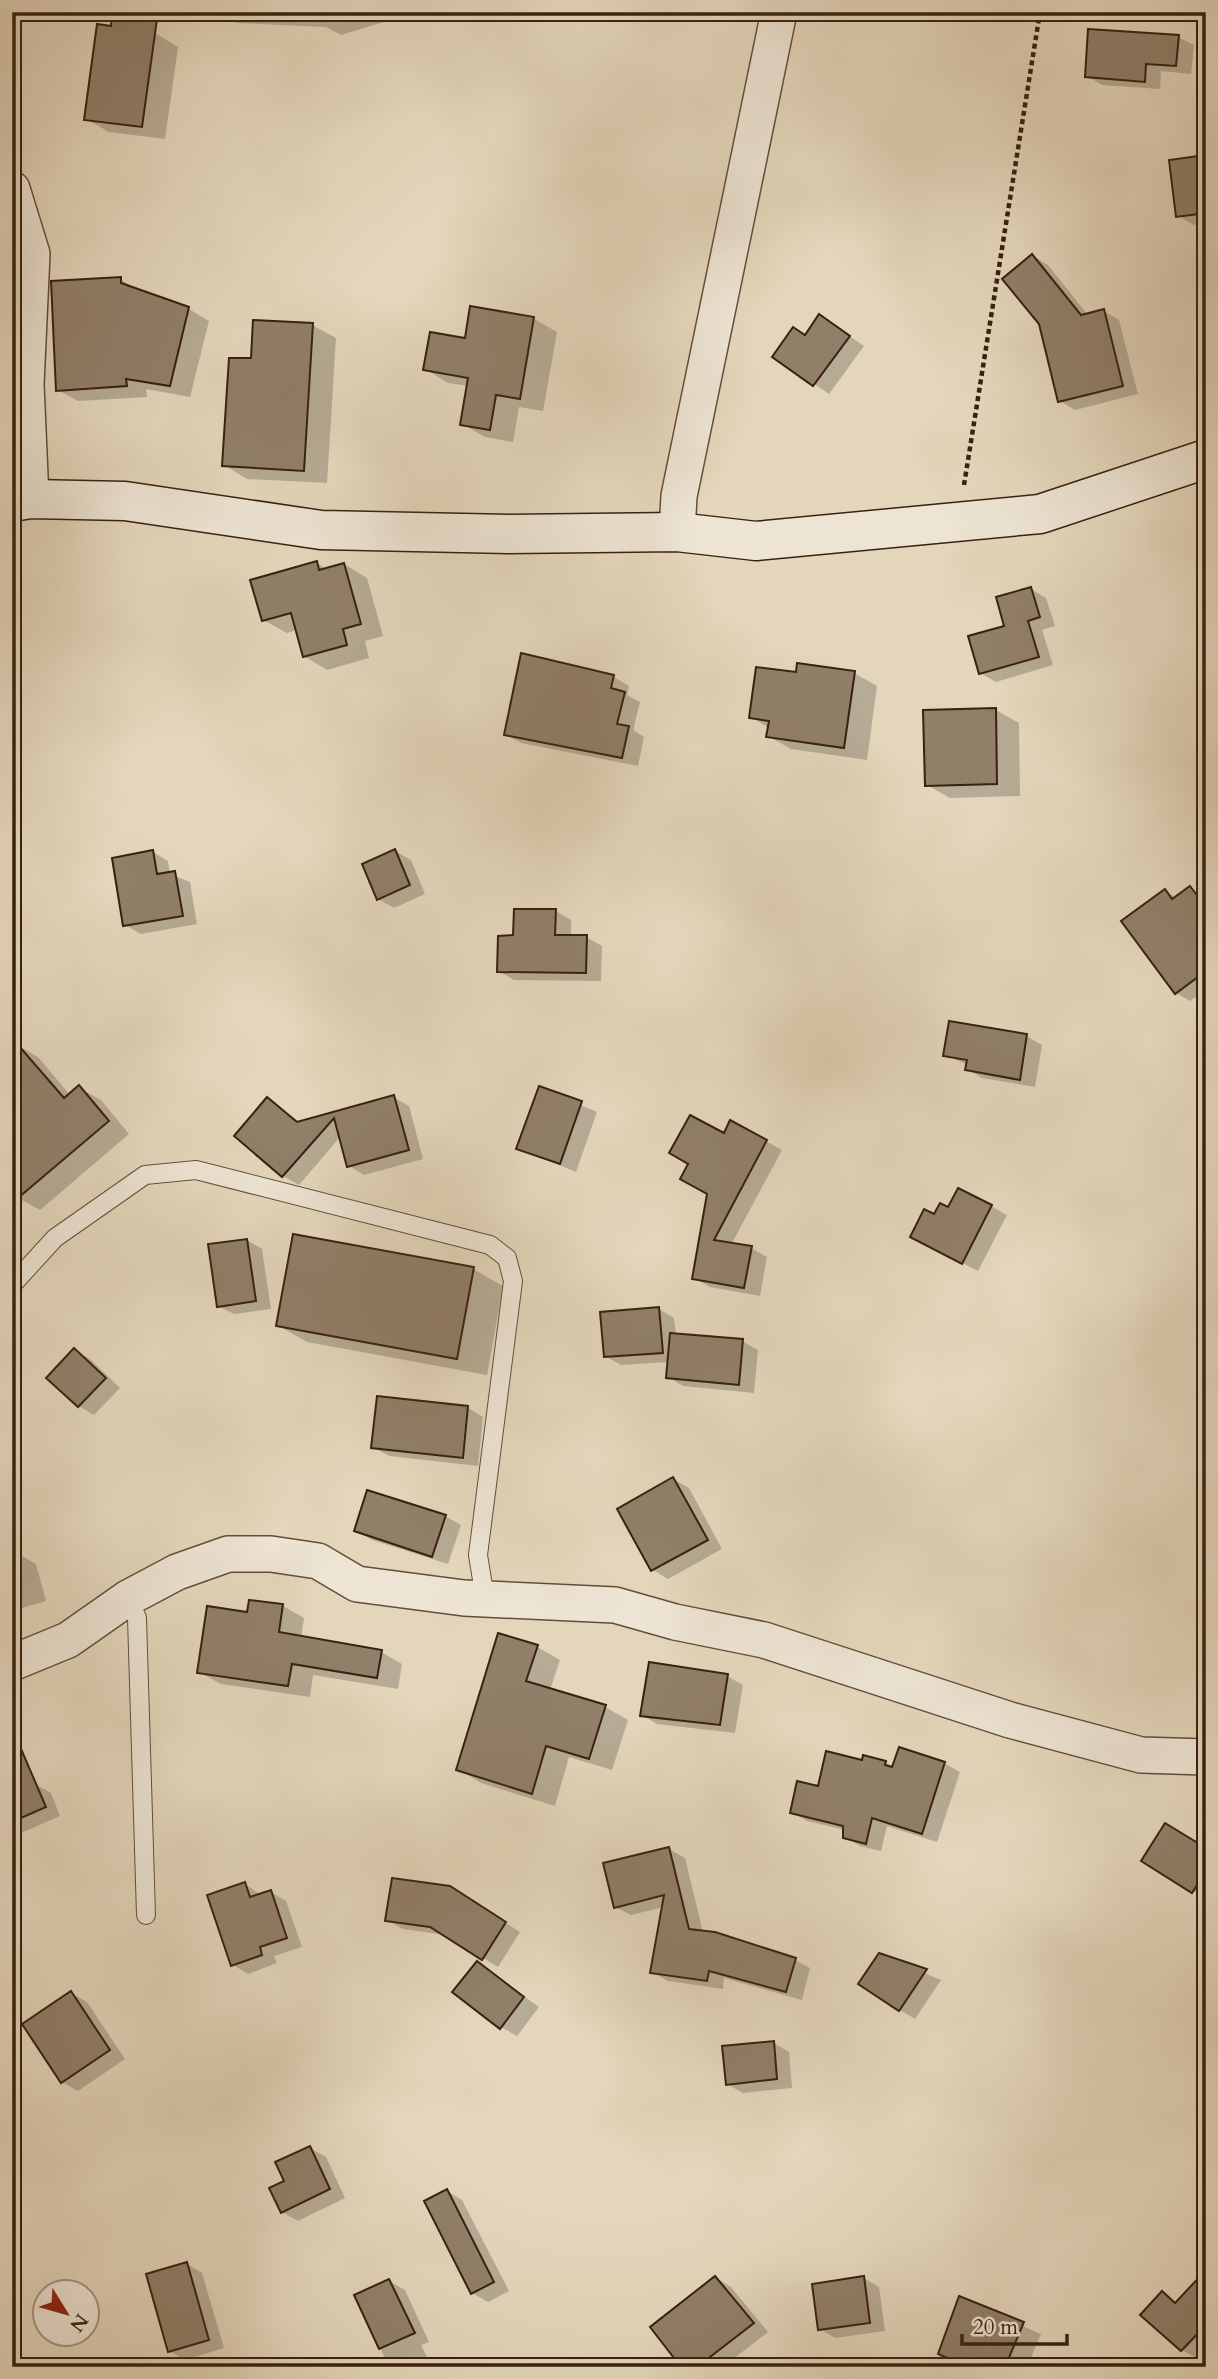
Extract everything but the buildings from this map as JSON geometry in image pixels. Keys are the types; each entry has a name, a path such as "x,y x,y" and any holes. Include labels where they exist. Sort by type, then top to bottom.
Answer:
{"street":[{"path":"677,532 679,496 779,12"},
{"path":"12,189 32,254 22,500 125,501 321,530 509,534 677,532 756,541 1040,514 1206,459"},
{"path":"12,1663 68,1640 128,1598 177,1573 228,1554 271,1554 318,1561 357,1584 485,1598 615,1605 675,1622 764,1640 1010,1720 1141,1755 1206,1757"}],"lane":[{"path":"12,1285 55,1238 145,1175 196,1170 490,1245 507,1258 513,1281 478,1555 485,1598"},
{"path":"128,1598 137,1618 146,1915"}],"path":[{"path":"958,523 1040,12"}]}
